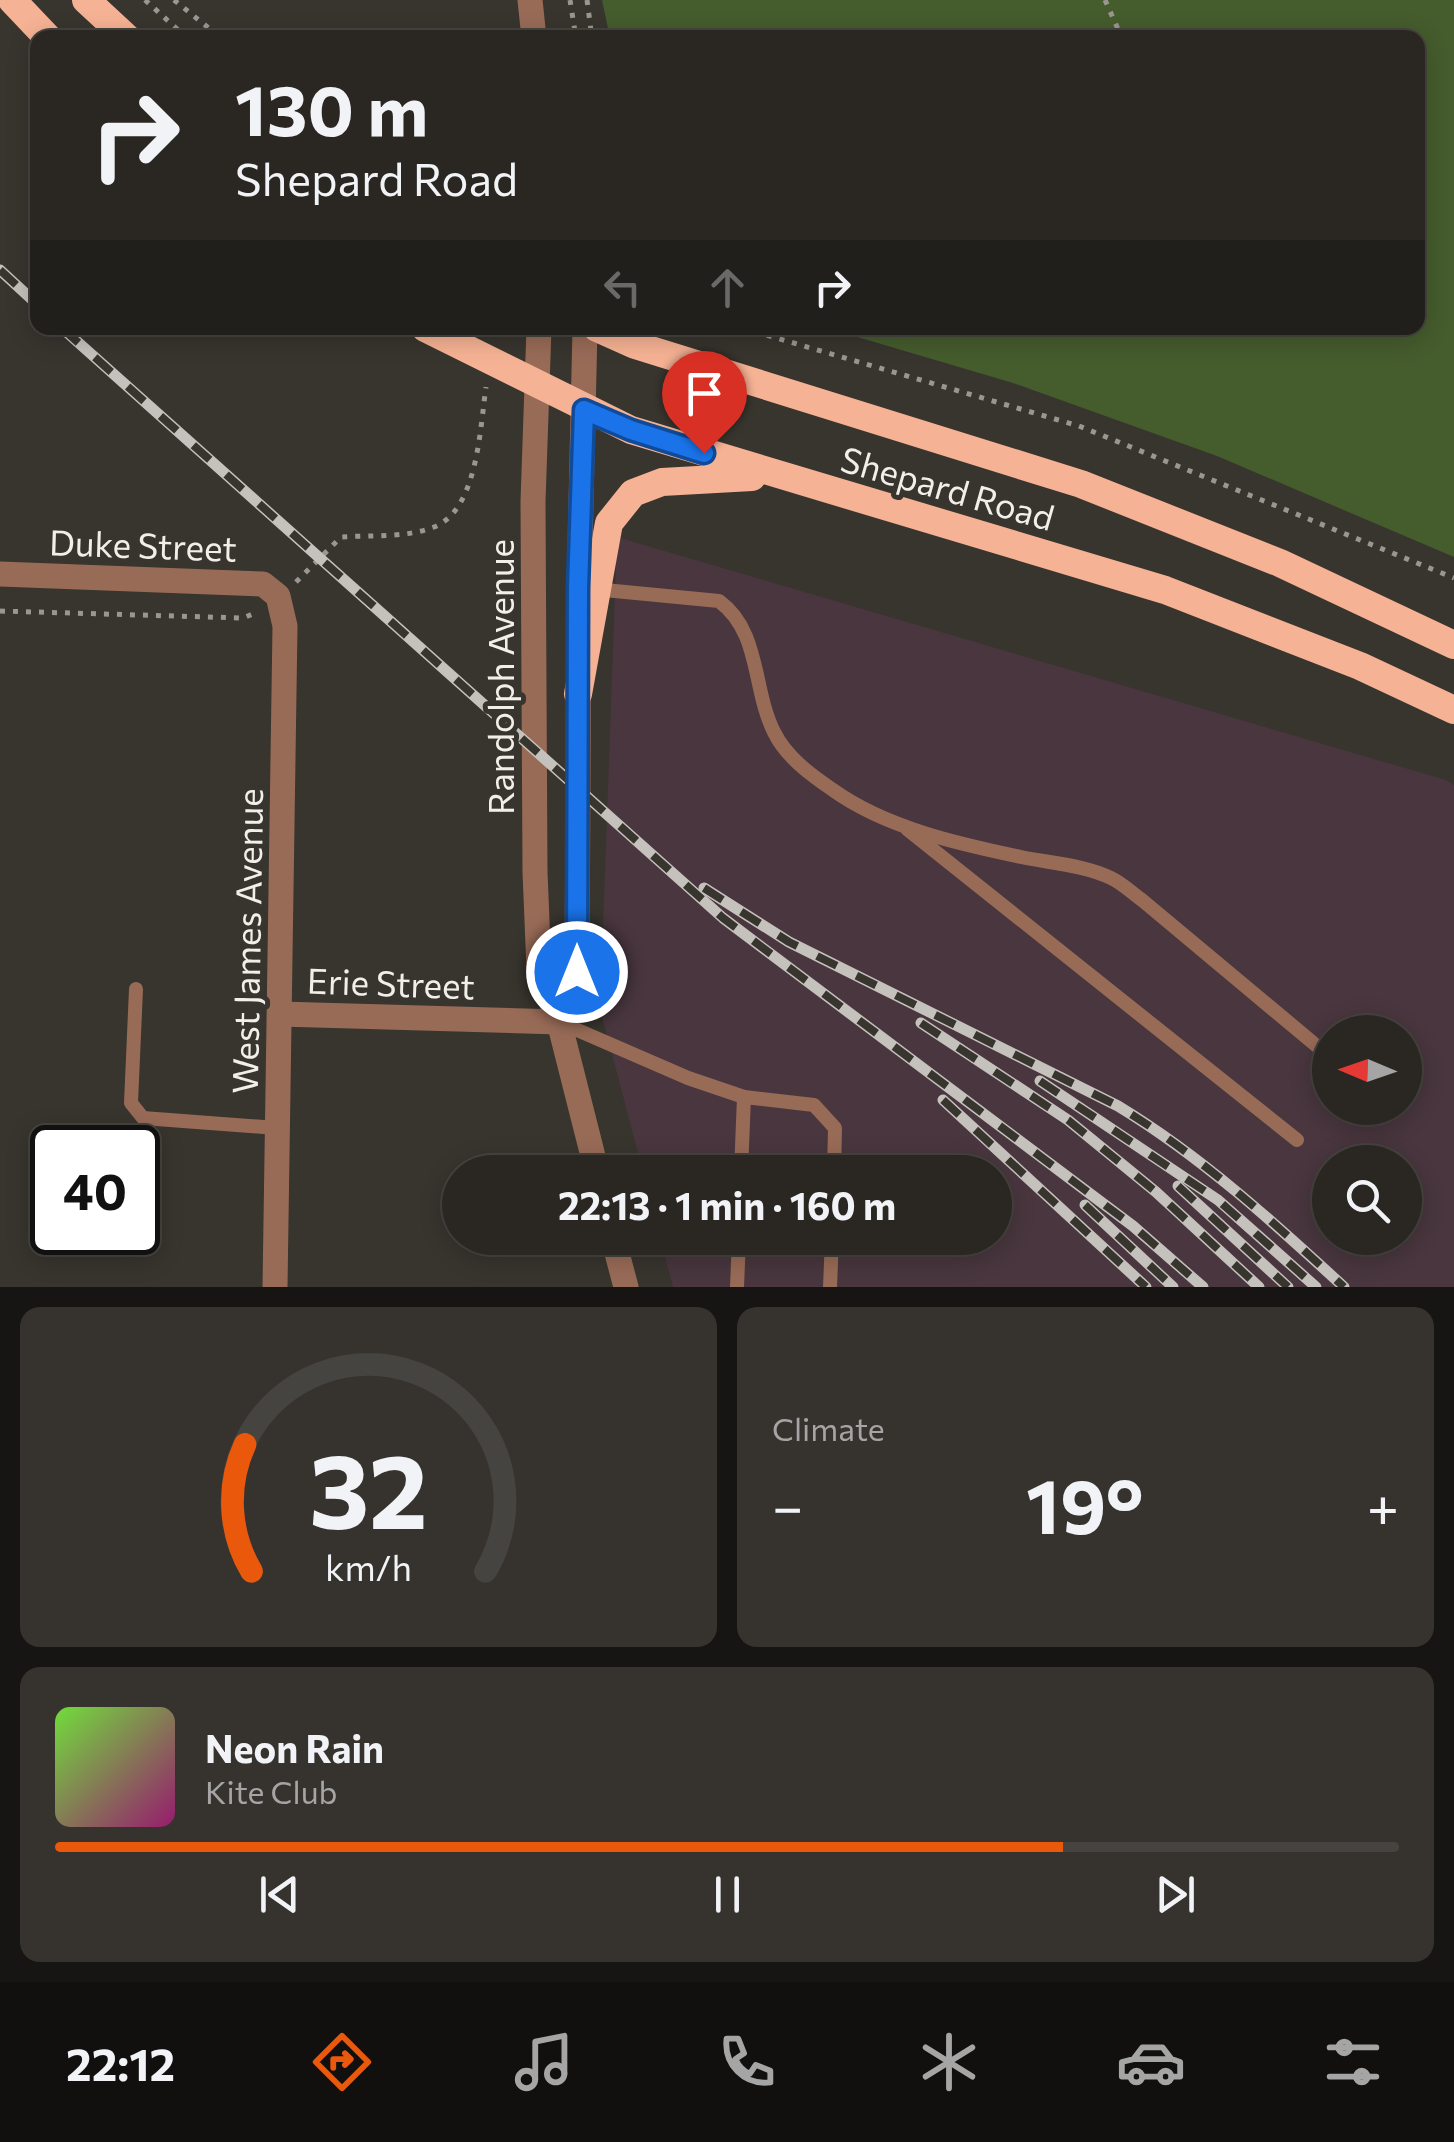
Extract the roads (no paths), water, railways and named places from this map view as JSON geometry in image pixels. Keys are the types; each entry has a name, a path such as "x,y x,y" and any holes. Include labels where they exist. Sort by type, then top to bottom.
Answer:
{"highway":[{"path":"12,0 40,30"},
{"path":"86,0 118,30"},
{"name":"Shepard Road","path":"438,335 631,430 1164,590 1360,666 1454,710"},
{"name":"Shepard Road","path":"613,335 1097,490 1280,563 1454,645"},
{"path":"578,694 587,589 609,523 633,493 662,482 776,476"}],"street":[{"path":"530,0 533,30"},
{"name":"Randolph Avenue","path":"539,335 535,385 535,872 540,969 559,1022 593,1155"},
{"path":"585,335 587,589"},
{"name":"Duke Street","path":"0,574 263,584 268,604"},
{"name":"West James Avenue","path":"268,604 285,626 275,1287"},
{"path":"559,1022 577,972 578,694"},
{"name":"Erie Street","path":"280,1014 559,1022"},
{"path":"618,1255 626,1287"}],"lane":[{"path":"587,589 719,600 747,631 764,706 783,745 811,774 839,794 900,823 1111,878 1312,1042"},
{"path":"900,823 1297,1140"},
{"path":"136,989 131,1103 143,1118 277,1128"},
{"path":"559,1022 688,1078 744,1097 814,1105 835,1128 834,1155"},
{"path":"742,1155 744,1097"},
{"path":"737,1287 738,1255"},
{"path":"830,1287 831,1255"}],"railway":[{"path":"0,270 30,298"},
{"path":"70,335 723,918 1133,1226 1203,1287"},
{"path":"704,888 789,942 1118,1106 1207,1168 1344,1287"},
{"path":"921,1023 1068,1120 1156,1192 1259,1287"},
{"path":"1040,1081 1218,1200 1316,1287"},
{"path":"943,1100 1146,1287"},
{"path":"1178,1186 1288,1287"},
{"path":"1085,1205 1173,1287"}]}
